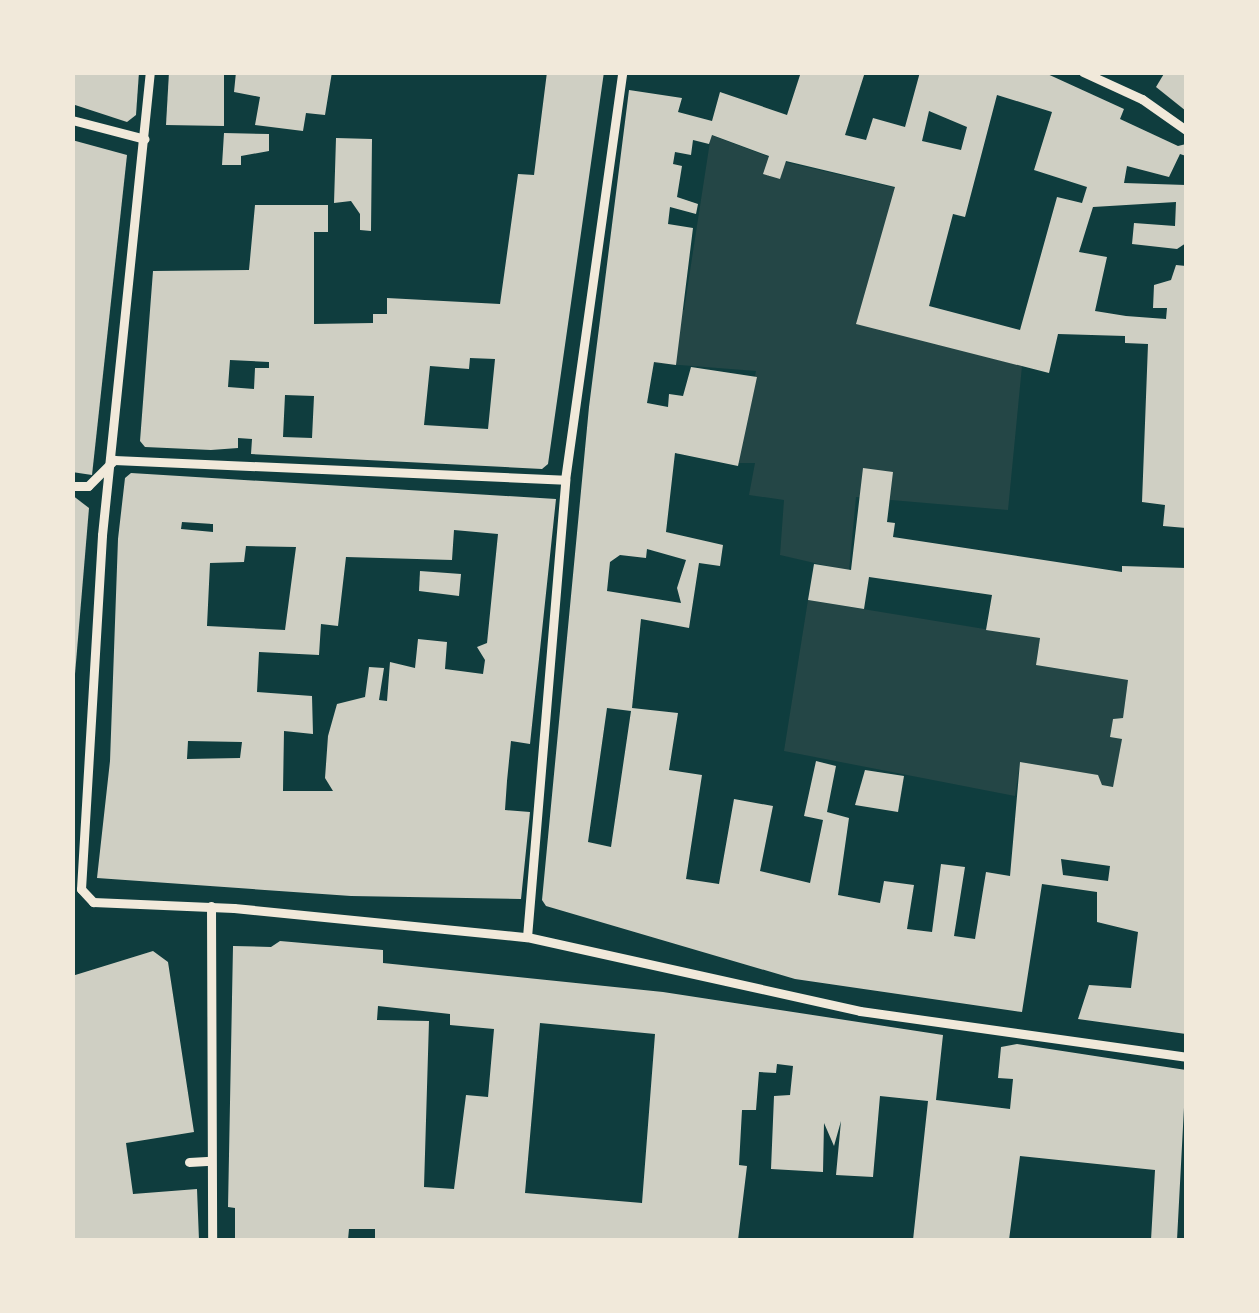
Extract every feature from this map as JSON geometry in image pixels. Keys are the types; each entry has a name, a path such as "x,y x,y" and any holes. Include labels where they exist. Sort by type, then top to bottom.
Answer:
{"street":[{"path":"150,72 114,460 102,536 77,888 93,902 211,906 527,937 860,1011 1186,1057"},
{"path":"527,937 565,480 622,72"},
{"path":"1083,72 1142,99 1186,130"},
{"path":"72,120 145,140"},
{"path":"72,486 88,486 114,460 565,480"},
{"path":"211,906 212,1240"},
{"path":"188,1162 212,1161"}],"shaded area":[{"path":"711,135 769,157 780,179 785,162 896,188 857,323 1022,366 1008,510 856,497 849,571 780,555 784,500 749,495 755,463 737,463 756,371 654,363 663,309 684,310"},
{"path":"808,600 1040,638 1036,665 1128,680 1123,718 1113,719 1110,736 1122,739 1113,787 1102,785 1097,775 1020,762 1015,796 784,751"}],"building":[{"path":"72,72 139,72 136,115 127,122 72,104"},
{"path":"169,72 224,72 224,126 166,125"},
{"path":"236,72 332,72 325,115 306,113 303,131 255,125 260,97 234,92"},
{"path":"547,72 604,72 548,464 542,469 251,454 252,439 238,438 238,448 211,450 145,447 140,441 153,271 249,270 255,205 328,205 328,232 314,232 314,324 373,323 373,314 387,314 387,298 500,304 518,174 534,175","holes":["470,358 495,359 488,429 424,425 430,366 469,369","230,360 269,362 269,368 255,368 254,389 228,387","285,395 314,396 312,438 283,437"]},
{"path":"801,72 865,72 845,135 866,140 873,118 905,127 920,72 1043,72 1124,109 1120,119 1178,146 1186,144 1186,156 1180,154 1169,177 1127,166 1124,183 1186,185 1186,243 1177,249 1132,244 1134,223 1175,226 1176,202 1093,207 1079,252 1107,257 1095,311 1126,316 1166,319 1167,308 1153,308 1154,285 1171,280 1176,265 1186,266 1186,528 1163,526 1165,505 1142,502 1148,344 1125,343 1125,336 1058,334 1049,373 856,324 895,187 786,161 780,179 763,174 769,156 712,135 709,144 693,140 691,155 675,152 673,164 682,166 677,197 698,204 696,214 670,207 668,224 693,228 676,365 654,362 647,403 668,407 669,394 683,396 691,367 757,377 738,466 675,453 666,532 723,545 720,566 699,563 689,628 641,619 632,708 678,713 669,770 702,775 686,879 719,884 734,799 773,806 760,871 810,883 823,820 804,816 816,761 836,766 827,812 849,818 838,895 880,903 884,881 914,885 907,929 932,932 941,864 965,867 954,936 975,939 986,872 1010,876 1020,762 1098,775 1102,785 1113,787 1122,739 1110,737 1113,719 1123,718 1128,680 1036,665 1040,638 986,630 992,595 869,577 864,609 808,600 814,564 851,570 863,468 893,472 887,522 895,523 893,537 1122,572 1122,566 1186,568 1186,1034 1078,1019 1089,985 1131,988 1138,932 1097,922 1097,892 1042,884 1022,1012 795,979 546,906 542,900 589,407 629,90 682,98 678,112 712,121 720,92 787,115","holes":["997,95 1052,112 1034,170 1087,187 1082,203 1057,197 1020,330 929,306 953,214 965,217","929,111 967,127 961,150 922,141","647,549 686,560 677,588 681,603 607,591 610,562 620,555 646,558","607,708 631,711 611,847 588,842","1061,859 1110,866 1108,881 1063,875"]},
{"path":"1165,72 1186,72 1186,111 1156,87"},
{"path":"224,133 269,134 269,151 241,156 241,165 222,165"},
{"path":"336,138 372,139 371,231 360,230 360,214 351,201 334,203"},
{"path":"72,140 127,155 92,475 72,472"},
{"path":"131,473 556,499 530,744 511,741 507,781 505,810 530,812 521,899 351,896 97,878 110,761 118,539 125,478","holes":["182,522 213,524 213,532 181,529","454,530 498,534 487,643 477,647 485,660 483,674 445,669 447,642 418,639 415,668 390,662 387,701 379,700 384,668 369,667 365,697 337,704 328,736 325,778 333,791 283,791 284,731 313,734 312,696 257,692 259,652 319,655 321,624 338,626 346,557 452,560","246,546 296,547 285,630 207,626 210,563 244,562","188,741 242,742 240,758 187,759"]},
{"path":"72,495 89,508 75,674 72,674"},
{"path":"420,571 461,574 459,596 419,591"},
{"path":"865,770 904,776 898,812 855,805"},
{"path":"280,941 383,950 383,963 663,992 943,1035 936,1100 1010,1109 1013,1079 998,1078 1001,1047 1017,1044 1186,1070 1177,1240 1151,1240 1155,1170 1020,1156 1009,1240 913,1240 928,1101 880,1096 873,1177 836,1175 841,1121 834,1146 824,1123 823,1172 771,1169 774,1096 790,1095 793,1066 777,1064 776,1073 759,1072 756,1110 742,1110 739,1165 747,1166 738,1240 375,1240 375,1229 349,1229 348,1240 235,1240 235,1208 228,1207 233,946 271,947","holes":["378,1006 450,1014 450,1025 494,1029 488,1097 466,1095 454,1189 424,1187 429,1021 377,1020","540,1023 655,1034 642,1203 525,1193"]},
{"path":"153,951 168,962 194,1132 126,1143 133,1194 197,1189 199,1240 72,1240 72,976"}]}
